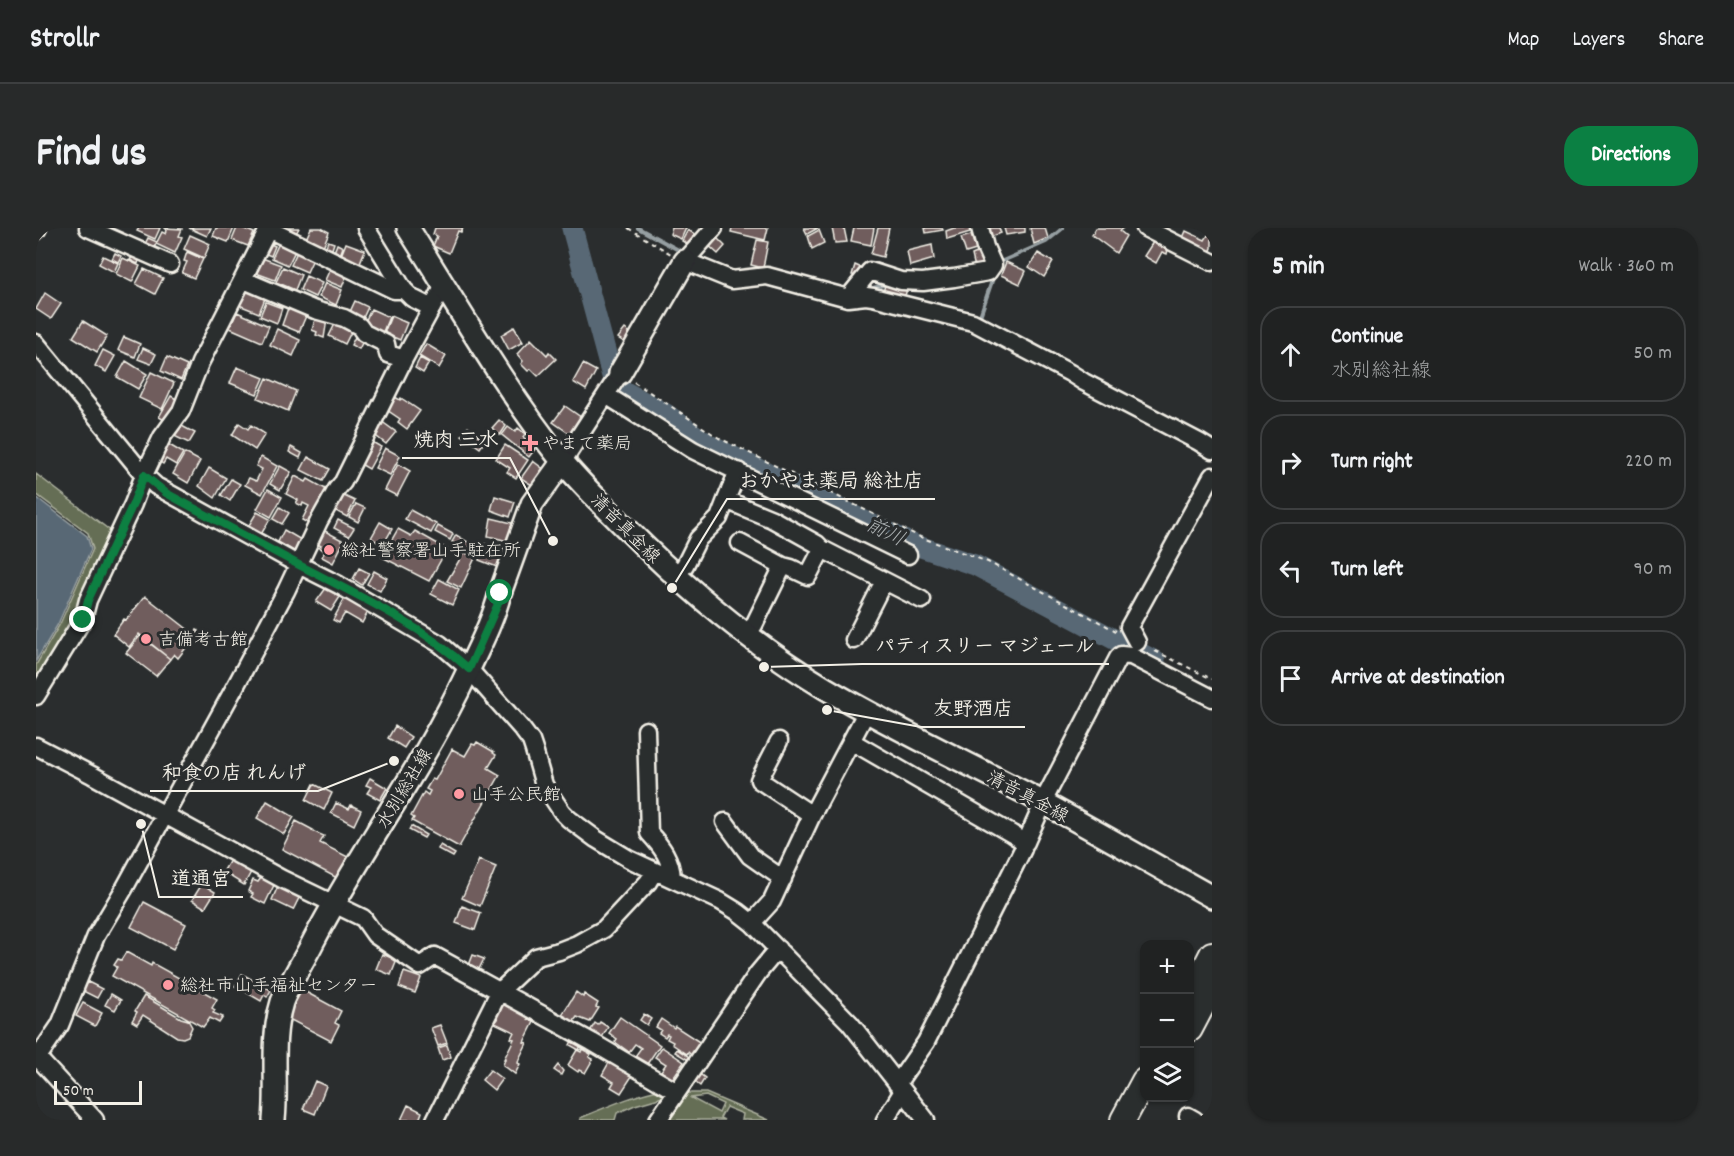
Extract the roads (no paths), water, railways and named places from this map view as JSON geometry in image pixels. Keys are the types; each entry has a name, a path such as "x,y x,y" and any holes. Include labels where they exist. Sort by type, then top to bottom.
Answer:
{"highway":[{"path":"1192,994 1212,954"},
{"path":"1194,1021 1212,987"},
{"path":"1123,1120 1140,1088"},
{"path":"1141,1120 1151,1102"}],"main road":[{"name":"清音真金線","path":"408,228 507,384 563,461 615,517 676,576 746,635 797,670 867,711 1043,803 1212,897"},
{"path":"613,388 688,257"},
{"name":"水別総社線","path":"274,1120 276,1030 283,1001 333,903 424,756 456,696 497,606 532,504 563,461"}],"street":[{"path":"88,228 170,264"},
{"path":"36,696 83,620 88,600 133,504 144,475 162,437 181,411 200,363 268,228 394,290 404,290"},
{"path":"366,228 404,290 411,298 432,308"},
{"path":"714,228 688,257 732,280 767,276 848,298 873,297 977,324 1212,450"},
{"path":"848,298 870,271 893,279 923,282 988,272 993,265 980,228"},
{"path":"1145,228 1212,262"},
{"path":"244,279 315,310 344,318 359,326 364,333 386,344 388,354 404,359"},
{"path":"95,1120 37,1059 60,1025 96,936 124,890 241,676 299,565 319,521 343,482 404,359 445,286"},
{"path":"36,343 144,475 166,493 339,585 424,634 456,657 531,741 544,785 562,812 596,839 629,859 704,893 738,912 752,923 850,1023 926,1120"},
{"path":"563,461 613,388 693,450 908,555"},
{"path":"676,576 686,565 698,539 718,518 738,471"},
{"path":"1137,642 1129,627 1212,476"},
{"path":"726,500 772,519 822,549 922,600"},
{"path":"740,543 783,566 808,576 822,549"},
{"path":"746,635 754,625 783,566"},
{"path":"854,640 884,581"},
{"path":"885,1120 1018,860 1043,803 1112,668 1121,655 1131,656 1212,698"},
{"path":"752,923 772,901 812,815 867,711"},
{"path":"646,730 649,833 663,847 672,878"},
{"path":"779,741 759,780 812,815"},
{"path":"851,741 1012,834 1024,844"},
{"path":"36,746 282,879 363,918 375,935 420,966 435,956 592,1042 677,1092"},
{"path":"725,822 750,855 783,879"},
{"path":"435,1120 499,992 536,957 577,944 604,929 648,882 654,872"},
{"path":"658,1120 758,973 778,949"}],"water":[{"path":"36,497 87,536 91,549 58,624 36,661"}],"waterway":[{"name":"前川","path":"572,228 612,376 618,388 666,414 709,445 912,544 975,565 1155,661"},
{"path":"638,228 684,253"},
{"path":"998,263 1046,242 1063,228"},
{"path":"979,319 994,275"},
{"path":"867,290 886,284"},
{"path":"615,396 623,390"},
{"path":"600,419 611,403"}],"place":[{"name":"やまて薬局","path":"530,443"},
{"name":"焼肉 三水","path":"553,541"},
{"name":"総社警察署山手駐在所","path":"329,550"},
{"name":"おかやま薬局 総社店","path":"672,588"},
{"name":"吉備考古館","path":"146,639"},
{"name":"パティスリー マジェール","path":"764,667"},
{"name":"友野酒店","path":"827,710"},
{"name":"和食の店 れんげ","path":"394,761"},
{"name":"山手公民館","path":"459,794"},
{"name":"道通宮","path":"141,824"},
{"name":"総社市山手福祉センター","path":"168,985"}]}
